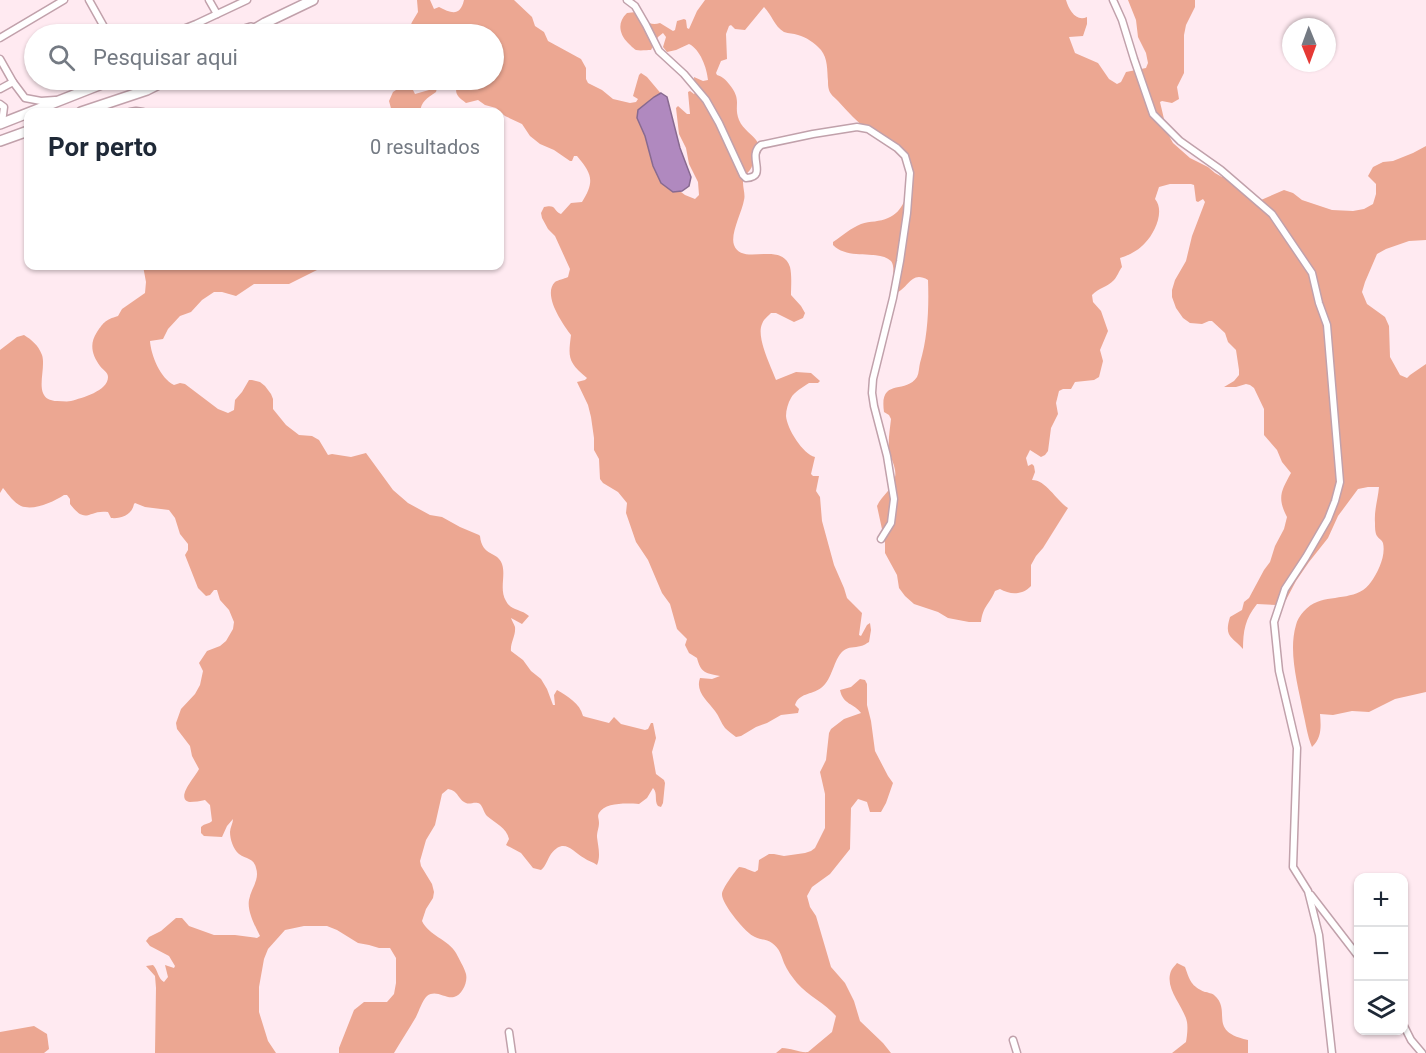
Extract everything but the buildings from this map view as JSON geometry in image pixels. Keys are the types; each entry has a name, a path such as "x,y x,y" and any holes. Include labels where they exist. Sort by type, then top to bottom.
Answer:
{"main road":[{"path":"262,24 313,0"},
{"path":"38,108 85,90"},
{"path":"91,108 136,90"},
{"path":"1,123 24,114"},
{"path":"0,141 24,132"}],"street":[{"path":"0,38 64,0"},
{"path":"89,0 102,24"},
{"path":"209,0 217,14"},
{"path":"196,24 247,0"},
{"path":"627,0 635,6 659,51 684,74 706,100 746,178 755,176 757,172 755,153 761,145 857,127 877,134 905,156 910,172 905,225 893,298 878,351 873,379 874,406 887,456 894,500 891,523 881,539"},
{"path":"1113,0 1122,20 1153,114 1180,141 1221,170 1272,214 1312,273 1327,325 1340,482 1328,519 1285,589 1274,622 1279,671 1296,748 1293,867 1308,891 1354,950"},
{"path":"0,58 25,98 41,101 60,99"},
{"path":"0,89 13,82"},
{"path":"0,104 4,107 1,123"},
{"path":"1308,891 1319,935 1332,1053"},
{"path":"510,1032 512,1053"},
{"path":"1408,1034 1422,1053"},
{"path":"1013,1040 1017,1053"}],"shaded area":[{"path":"417,0 430,0 434,9 439,7 455,12 460,9 464,0 514,0 532,17 535,26 544,32 548,41 581,59 586,68 588,83 613,99 636,102 638,99 633,96 639,75 641,73 647,77 663,96 677,189 695,199 699,195 698,182 679,134 676,108 678,106 690,114 688,92 695,93 694,77 703,81 708,80 706,70 700,54 689,44 667,52 663,47 666,37 663,33 651,50 635,49 621,32 622,20 627,13 636,12 644,20 650,23 660,23 673,31 677,21 684,19 689,29 705,0 1066,0 1076,16 1087,17 1083,36 1069,37 1075,53 1098,63 1109,79 1117,84 1121,82 1126,72 1146,68 1148,63 1128,0 1195,0 1195,7 1184,35 1184,73 1177,87 1179,99 1172,103 1160,102 1163,125 1173,143 1190,158 1222,177 1226,176 1261,200 1284,190 1302,200 1332,210 1353,211 1373,204 1376,184 1368,176 1373,167 1426,146 1426,240 1409,241 1377,254 1362,292 1367,304 1385,317 1389,326 1390,357 1400,375 1407,378 1426,364 1426,692 1395,699 1369,712 1320,714 1319,736 1312,747 1295,668 1293,646 1296,625 1301,615 1314,603 1360,592 1374,578 1381,564 1383,553 1383,543 1377,536 1375,528 1379,487 1358,489 1338,516 1328,538 1296,581 1286,600 1277,605 1257,604 1246,625 1243,649 1228,632 1230,617 1242,610 1244,602 1249,598 1270,562 1284,529 1287,517 1281,499 1291,473 1282,462 1277,450 1264,435 1264,409 1254,388 1246,384 1224,387 1239,375 1236,350 1228,342 1225,333 1212,321 1202,324 1190,323 1176,308 1172,297 1175,280 1186,261 1192,236 1205,202 1203,199 1196,201 1194,185 1191,184 1170,184 1159,187 1155,199 1159,216 1152,234 1139,248 1120,258 1122,267 1115,279 1092,295 1093,302 1101,311 1108,331 1100,350 1103,361 1099,377 1094,380 1075,382 1071,389 1059,391 1056,403 1058,414 1051,428 1048,451 1041,457 1030,450 1026,458 1028,466 1032,464 1034,466 1035,472 1032,480 1046,486 1068,508 1031,565 1031,586 1016,593 1000,589 995,591 981,622 948,618 914,604 905,596 899,588 897,575 885,553 877,506 892,485 895,474 889,449 891,419 884,412 883,401 889,390 912,382 918,375 925,343 928,280 922,277 914,278 896,293 891,261 879,256 847,253 833,245 833,242 861,224 882,220 896,214 905,200 907,191 908,173 905,156 869,132 831,94 828,88 826,61 819,47 804,37 781,30 764,7 745,30 729,26 726,34 727,59 721,61 716,73 725,79 736,95 739,120 758,143 751,167 743,180 743,205 733,240 738,251 753,255 779,255 790,267 791,295 805,313 803,318 794,322 776,313 771,313 762,324 762,344 776,380 796,372 811,373 820,381 809,383 792,396 787,409 787,421 792,434 801,446 815,457 811,474 819,476 816,491 820,497 822,521 834,565 847,598 862,613 859,635 861,636 870,623 871,630 869,642 843,651 828,680 821,688 799,698 795,705 799,709 798,713 781,715 736,737 725,728 699,688 700,678 712,679 720,676 704,672 697,658 689,653 685,645 687,639 677,629 670,604 662,593 648,560 636,542 626,513 627,503 618,492 600,479 599,459 594,450 591,417 577,382 587,378 576,368 571,359 571,335 552,302 551,294 555,282 568,277 570,269 555,236 548,229 541,213 544,207 551,206 561,214 571,203 582,202 589,188 589,173 577,156 570,161 540,144 530,136 522,124 504,115 504,108 485,105 478,100 466,103 457,93 456,90 504,90 504,24 411,24 418,12"},
{"path":"413,90 415,94 436,90 427,98 421,108 391,108 389,101 393,92"},
{"path":"661,93 667,97 680,148 691,177 689,186 682,191 673,192 661,183 637,118 638,110"},
{"path":"144,270 317,270 289,284 254,284 236,296 214,292 202,300 191,312 180,316 168,329 163,339 150,341 154,359 164,377 174,385 185,384 218,409 228,413 234,410 235,400 249,380 260,382 271,394 273,409 286,425 299,435 312,436 319,440 328,455 351,457 366,453 393,490 408,503 430,515 442,517 479,535 487,551 500,560 503,568 503,592 506,601 511,607 529,616 522,624 511,618 515,630 511,651 541,679 553,705 555,705 554,695 557,690 576,704 583,716 609,723 614,717 621,724 645,730 653,723 656,738 652,752 656,774 665,783 663,803 661,807 658,806 653,788 647,798 639,804 617,804 602,809 598,816 597,865 572,849 560,846 551,854 541,870 533,868 521,853 506,845 509,839 506,832 487,816 480,804 466,803 448,789 442,794 435,825 426,840 420,861 434,892 422,921 429,930 453,948 466,974 466,981 464,988 457,996 447,997 434,993 427,996 394,1053 339,1053 354,1010 364,1002 387,1002 394,994 396,958 390,948 358,943 327,926 304,926 285,930 268,949 264,959 259,987 259,1012 268,1041 276,1053 155,1053 155,976 146,966 153,965 164,982 168,977 165,965 174,968 175,966 169,956 150,946 146,941 149,937 161,931 176,918 182,918 189,926 214,935 257,938 260,936 249,909 250,896 257,876 255,865 252,860 239,854 231,841 230,832 233,819 222,837 204,836 201,833 201,827 212,821 210,805 205,800 190,802 184,797 187,787 199,769 190,746 177,729 176,723 181,709 200,685 203,671 199,663 207,651 226,641 234,622 229,610 220,600 217,590 206,596 198,588 185,555 188,544 180,534 175,518 169,510 145,507 135,503 128,514 119,518 111,518 108,512 80,514 70,504 67,495 43,505 26,507 16,503 3,488 0,493 0,350 17,337 24,335 39,348 42,355 44,396 57,401 71,401 88,396 104,386 108,377 93,354 92,345 95,336 105,322 118,316 122,309 145,293"},
{"path":"860,679 865,680 867,684 867,705 875,751 893,783 881,812 870,812 867,802 858,799 851,808 850,849 830,874 812,887 807,896 816,916 831,967 845,983 860,1021 891,1053 776,1053 782,1048 808,1052 832,1032 836,1016 797,983 775,945 751,935 740,924 725,904 722,894 726,884 739,867 755,872 758,870 759,860 769,854 784,856 805,853 815,848 825,828 825,794 820,772 826,760 829,733 844,719 861,713 844,699 840,690 851,687"},
{"path":"1177,963 1185,967 1194,985 1213,995 1219,1001 1224,1026 1235,1036 1248,1040 1248,1053 1172,1053 1186,1042 1187,1032 1185,1016 1170,984 1171,971"},
{"path":"34,1026 47,1034 49,1049 44,1053 0,1053 0,1032"}]}
